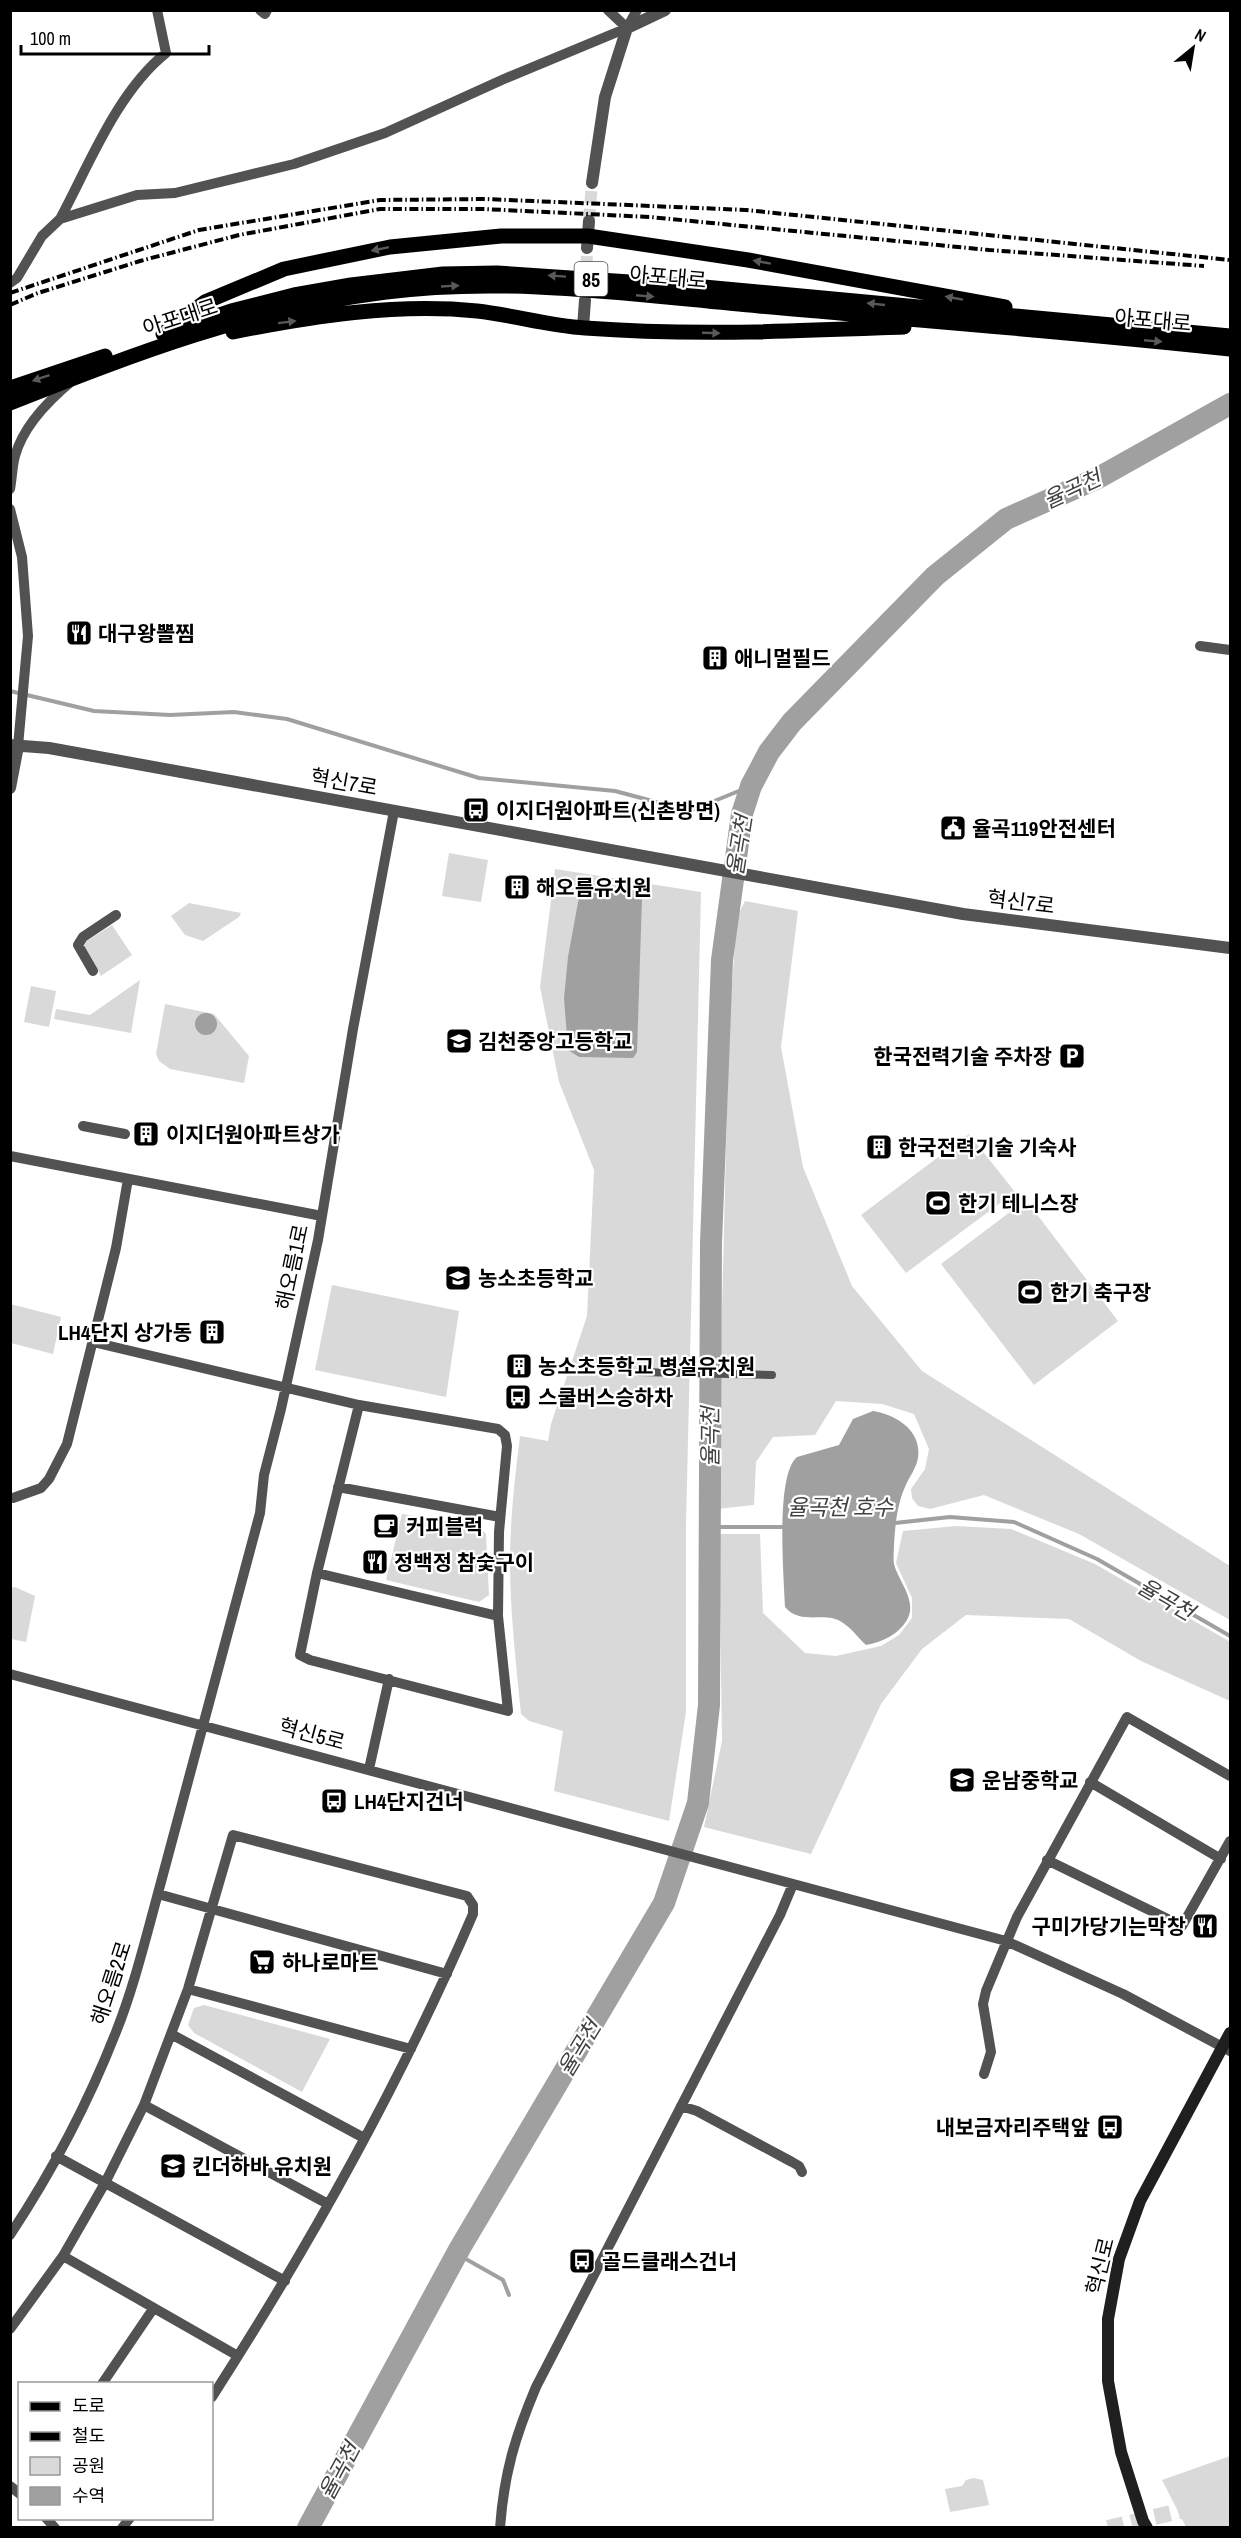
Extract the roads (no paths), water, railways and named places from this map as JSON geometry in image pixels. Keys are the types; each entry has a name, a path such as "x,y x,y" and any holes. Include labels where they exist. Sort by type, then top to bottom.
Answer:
{"main road":[{"path":"165,338 205,302 284,269 390,247 501,236 588,235 748,260 1094,323"},
{"name":"아포대로","path":"10,403 78,377 231,310 294,295 443,274 497,273 705,287 1094,323 1184,337 1230,348"},
{"name":"아포대로","path":"10,388 165,338 296,306 387,292 474,285 575,290 1016,328 1184,337 1230,336"},
{"path":"165,338 193,340 276,324 402,308 477,311 583,328 722,333 909,327 1016,328"},
{"name":"혁신로","path":"1147,2528 1121,2452 1108,2380 1108,2319 1119,2259 1140,2201 1227,2049 1230,2033"}],"street":[{"path":"10,283 17,278 42,236 60,219 124,98 147,68 166,53 157,10"},
{"path":"260,10 265,14 267,10"},
{"path":"608,10 627,28"},
{"path":"592,183 605,97 627,28 638,10"},
{"path":"60,219 137,195 175,194 294,164 385,133 665,10"},
{"path":"583,328 585,300"},
{"path":"10,489 15,456 25,435 47,405 78,377"},
{"path":"10,509 22,557 28,636 26,672 14,745 10,788"},
{"path":"1200,646 1230,650"},
{"name":"혁신7로","path":"14,745 49,748 963,914 1230,948"},
{"name":"해오름1로","path":"202,1725 260,1513 264,1475 322,1216 353,1029 394,811"},
{"path":"93,970 78,945 83,937 116,915"},
{"path":"82,1126 125,1134"},
{"path":"10,1156 322,1216"},
{"path":"13,1498 41,1488 56,1468 67,1444 116,1248 128,1179"},
{"path":"93,1342 359,1405 498,1429 505,1435 507,1446 500,1517 498,1616 508,1711 310,1659 300,1654 317,1573 359,1405"},
{"path":"639,1372 772,1375"},
{"path":"338,1487 500,1517"},
{"path":"317,1573 498,1616"},
{"name":"혁신5로","path":"10,1674 1006,1941 1123,1994 1227,2049"},
{"path":"369,1769 389,1679"},
{"path":"984,2074 991,2052 983,2004 986,1990 1006,1941 1047,1860 1127,1717 1230,1776"},
{"name":"해오름2로","path":"10,2235 56,2156 116,2031 133,1985 202,1725"},
{"path":"1090,1782 1221,1859"},
{"path":"10,2329 63,2256 105,2183 144,2105 188,1989 233,1835 467,1896 473,1905 473,1914 411,2049 285,2281 213,2395"},
{"path":"1047,1860 1182,1926 1230,1841"},
{"path":"500,2528 503,2487 510,2455 536,2387 793,1884"},
{"path":"158,1894 447,1974"},
{"path":"188,1989 411,2049"},
{"path":"171,2034 364,2138"},
{"path":"144,2105 328,2204"},
{"path":"681,2106 697,2111 792,2162 799,2166 801,2172"},
{"path":"56,2156 285,2281"},
{"path":"63,2256 238,2356"},
{"path":"103,2382 153,2309"}],"water":[{"path":"589,884 633,890 642,898 637,1052 633,1058 579,1057 568,1050 564,998 568,957 579,897"},
{"path":"206,1013 214,1016 217,1024 214,1032 206,1035 198,1032 195,1024 198,1016"},
{"name":"율곡천 호수","path":"873,1411 898,1420 912,1432 916,1439 918,1458 900,1501 894,1545 894,1564 909,1598 910,1613 907,1620 894,1634 884,1640 866,1645 840,1621 797,1616 785,1607 782,1528 786,1484 790,1467 797,1457 839,1445 853,1419"}],"waterway":[{"name":"율곡천","path":"308,2528 460,2248 664,1903 698,1803 709,1705 711,1243 722,960 742,814 751,786 769,752 792,722 935,576 1006,519 1098,478 1230,404"},
{"path":"10,691 94,711 170,715 234,712 287,719 479,778 615,791 690,811 751,786"},
{"name":"율곡천","path":"895,1523 950,1517 1014,1522 1097,1559 1230,1636"},
{"name":"율곡천","path":"709,1527 783,1527"},
{"path":"457,2254 503,2280 509,2295"}],"tunnel":[{"path":"589,221 592,183"},
{"path":"586,286 587,248"},
{"path":"1108,2528 1230,2499"},
{"path":"1187,2528 1230,2518"}],"railway":[{"path":"10,293 199,230 380,200 485,199 746,210 1230,260"},
{"path":"10,305 38,293 140,261 239,235 380,209 483,209 650,217 989,250 1204,266"}],"place":[{"name":"대구왕뽈찜","path":"79,633"},
{"name":"애니멀필드","path":"715,658"},
{"name":"이지더원아파트(신촌방면)","path":"476,810"},
{"name":"율곡119안전센터","path":"953,828"},
{"name":"해오름유치원","path":"517,887"},
{"name":"김천중앙고등학교","path":"459,1041"},
{"name":"한국전력기술 주차장","path":"1072,1056"},
{"name":"이지더원아파트상가","path":"146,1134"},
{"name":"한국전력기술 기숙사","path":"879,1147"},
{"name":"한기 테니스장","path":"938,1203"},
{"name":"농소초등학교","path":"458,1278"},
{"name":"한기 축구장","path":"1030,1292"},
{"name":"LH4단지 상가동","path":"212,1332"},
{"name":"농소초등학교 병설유치원","path":"519,1366"},
{"name":"스쿨버스승하차","path":"518,1397"},
{"name":"커피블럭","path":"386,1526"},
{"name":"정백정 참숯구이","path":"375,1562"},
{"name":"운남중학교","path":"962,1780"},
{"name":"LH4단지건너","path":"334,1801"},
{"name":"구미가당기는막창","path":"1205,1926"},
{"name":"하나로마트","path":"262,1962"},
{"name":"내보금자리주택앞","path":"1110,2127"},
{"name":"킨더하바 유치원","path":"173,2166"},
{"name":"골드클래스건너","path":"582,2261"}]}
